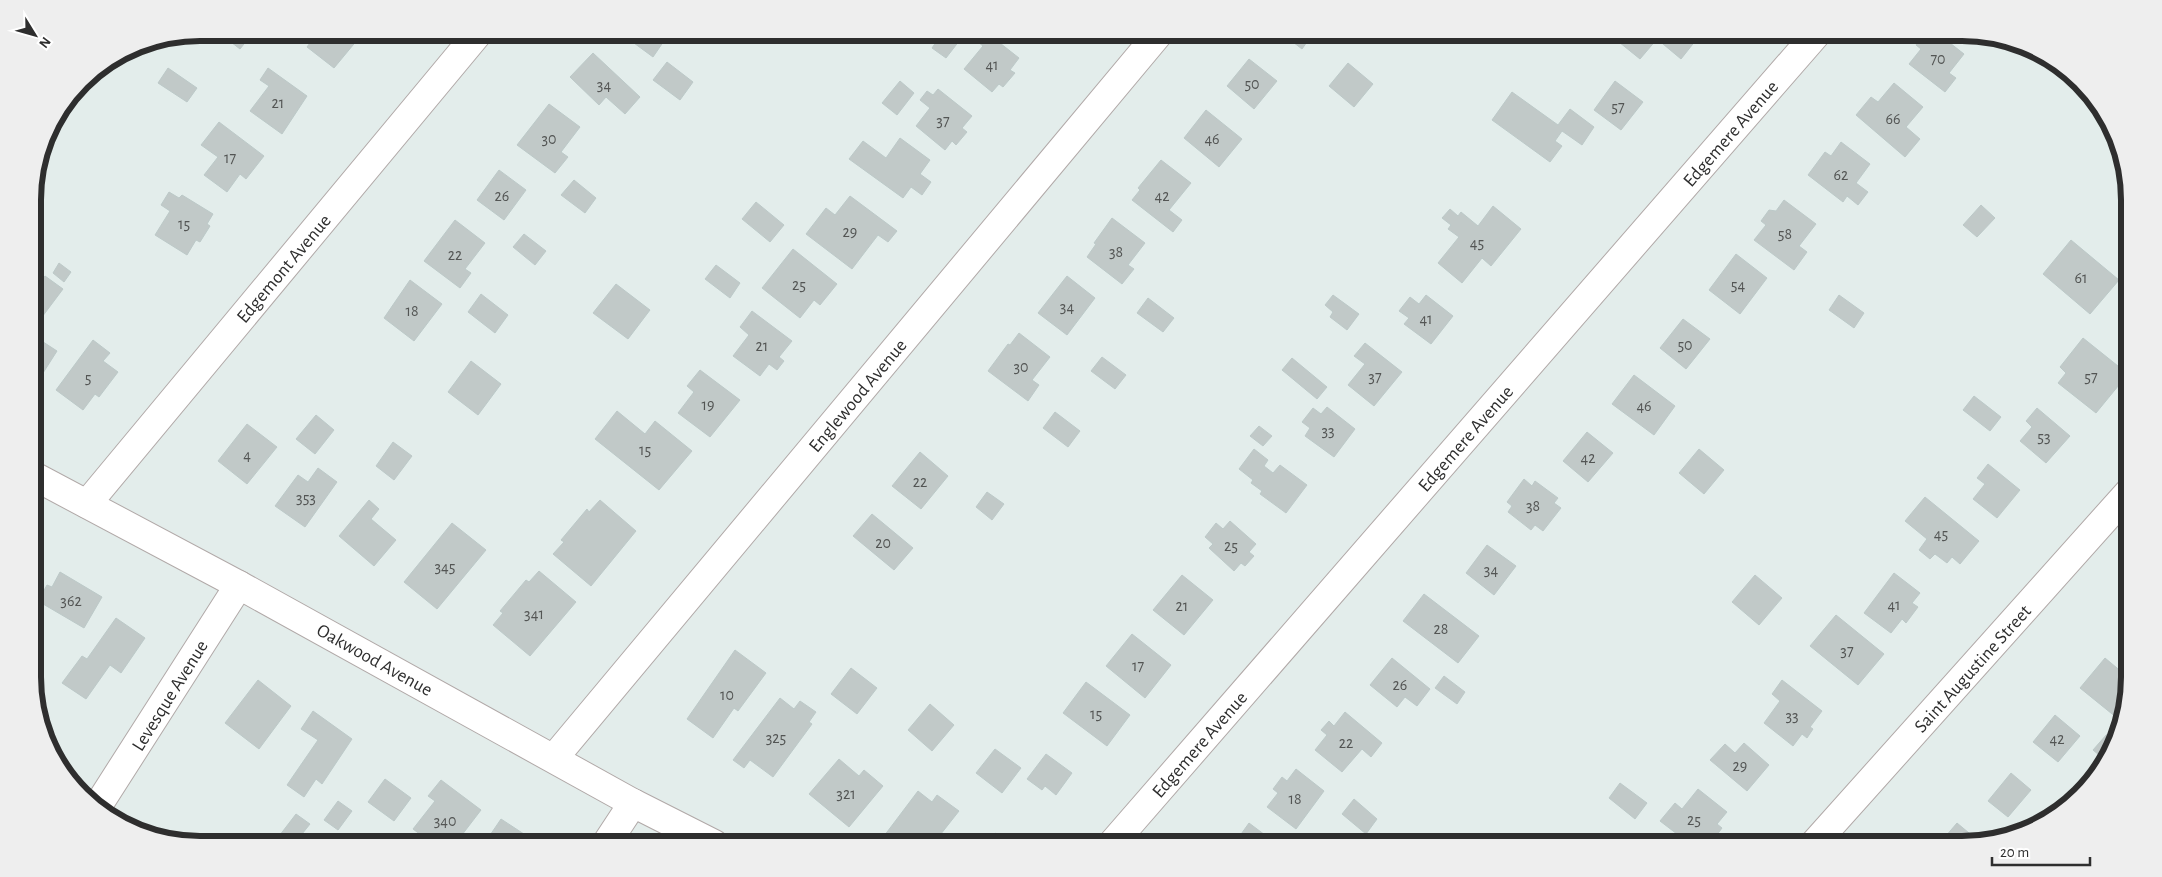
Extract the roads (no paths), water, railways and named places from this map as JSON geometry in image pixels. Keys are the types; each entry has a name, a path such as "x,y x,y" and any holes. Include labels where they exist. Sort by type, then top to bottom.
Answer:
{"street":[{"name":"Edgemont Avenue","path":"87,504 472,41"},
{"name":"Englewood Avenue","path":"554,758 1152,41"},
{"name":"Edgemere Avenue","path":"1119,835 1810,41"},
{"name":"Oakwood Avenue","path":"41,480 239,585 633,803 698,836"},
{"name":"Saint Augustine Street","path":"1822,835 2121,501"},
{"name":"Levesque Avenue","path":"102,801 239,585"},
{"path":"611,836 633,803"}]}
